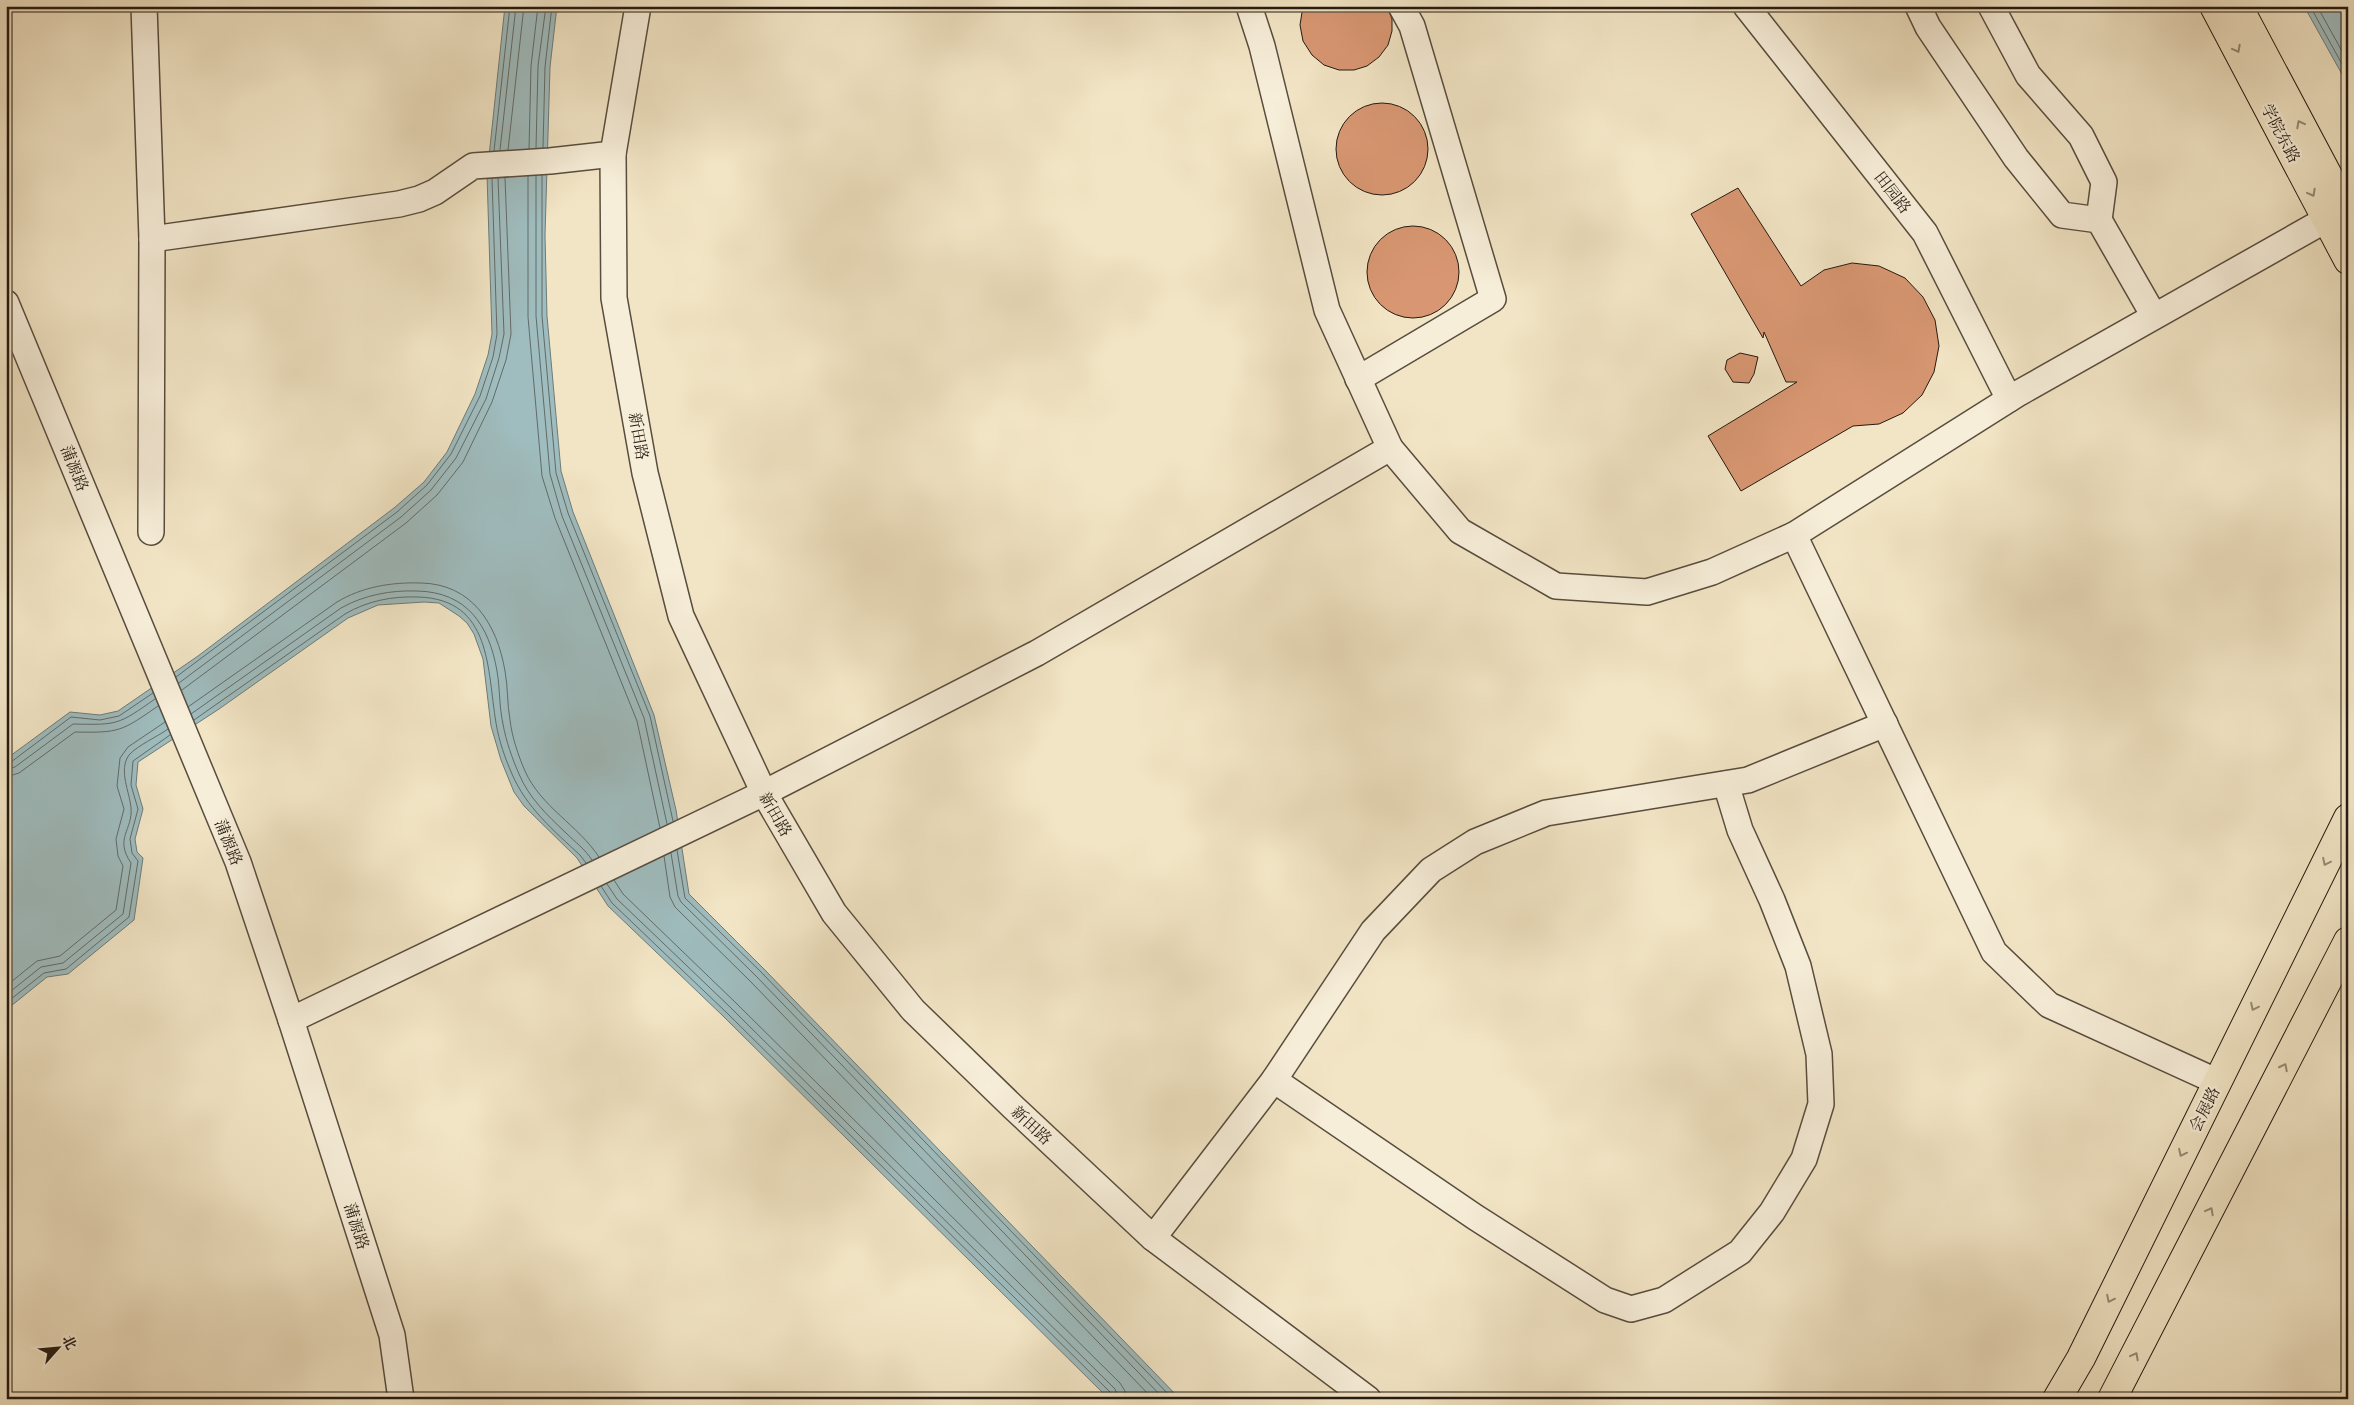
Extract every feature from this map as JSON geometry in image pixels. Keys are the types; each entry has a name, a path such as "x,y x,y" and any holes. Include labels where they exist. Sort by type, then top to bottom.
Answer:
{"main road":[{"name":"学院东路","path":"2214,6 2340,214"},
{"name":"学院东路","path":"2238,6 2340,214 2348,260"},
{"name":"会展路","path":"2057,1399 2081,1358 2348,818"},
{"path":"2112,1399 2348,941"}],"street":[{"path":"144,6 152,239 151,532"},
{"name":"新田路","path":"638,6 612,154 614,298 645,473 681,616 764,793 834,913 914,1010 1013,1107 1153,1238 1368,1399"},
{"path":"1249,6 1262,46 1328,310 1390,448 1460,531 1556,586 1647,592 1712,572 1794,535 2009,399 2154,316 2340,214"},
{"path":"1358,379 1493,299 1412,26 1401,6"},
{"name":"田园路","path":"1746,6 1926,233 2009,399"},
{"path":"1918,6 1928,26 2016,158 2062,215 2099,220"},
{"path":"1991,6 2028,75 2081,136 2104,182 2099,220 2154,316"},
{"path":"152,239 399,204 419,199 435,192 473,166 483,164 550,161 612,154"},
{"name":"蒲源路","path":"6,303 198,770 238,862 392,1335 401,1399"},
{"path":"291,1020 764,793 1037,653 1390,448"},
{"path":"1794,535 1994,952 2049,1005 2218,1082"},
{"path":"1153,1238 1274,1080 1373,931 1431,870 1475,842 1546,813 1748,780 1885,724"},
{"path":"1274,1080 1475,1218 1605,1300 1631,1309 1664,1300 1740,1252 1772,1212 1804,1158 1821,1104 1819,1054 1798,966 1772,900 1740,830 1726,784"}],"water":[{"path":"505,6 557,6 550,67 545,235 547,316 561,471 573,512 654,715 676,810 689,894 1180,1399 1109,1399 723,1016 608,906 577,858 524,806 514,792 501,760 491,726 483,659 474,634 467,623 439,603 378,605 348,618 219,709 138,762 136,785 143,809 135,839 137,852 143,858 134,920 68,974 47,977 6,1010 6,759 70,712 100,715 118,711 198,656 394,508 424,482 447,452 475,394 488,355 492,334 487,175"},
{"path":"2304,6 2348,6 2348,85"}],"building":[{"path":"1303,6 1387,6 1392,19 1392,31 1388,45 1379,57 1367,66 1354,70 1339,70 1324,65 1312,55 1303,41 1300,25"},
{"path":"1382,103 1400,107 1414,117 1424,131 1428,149 1424,167 1414,181 1400,191 1382,195 1364,191 1350,181 1340,167 1336,149 1340,131 1350,117 1364,107"},
{"path":"1738,188 1801,286 1824,270 1852,263 1879,266 1905,278 1923,297 1935,320 1939,346 1934,372 1922,395 1903,413 1879,424 1853,426 1741,491 1708,436 1797,382 1786,382 1764,332 1763,338 1691,214"},
{"path":"1413,226 1431,230 1445,240 1455,254 1459,272 1455,290 1445,304 1431,314 1413,318 1395,314 1381,304 1371,290 1367,272 1371,254 1381,240 1395,230"},
{"path":"1740,353 1758,357 1754,374 1749,383 1733,382 1725,369 1727,360"}]}
